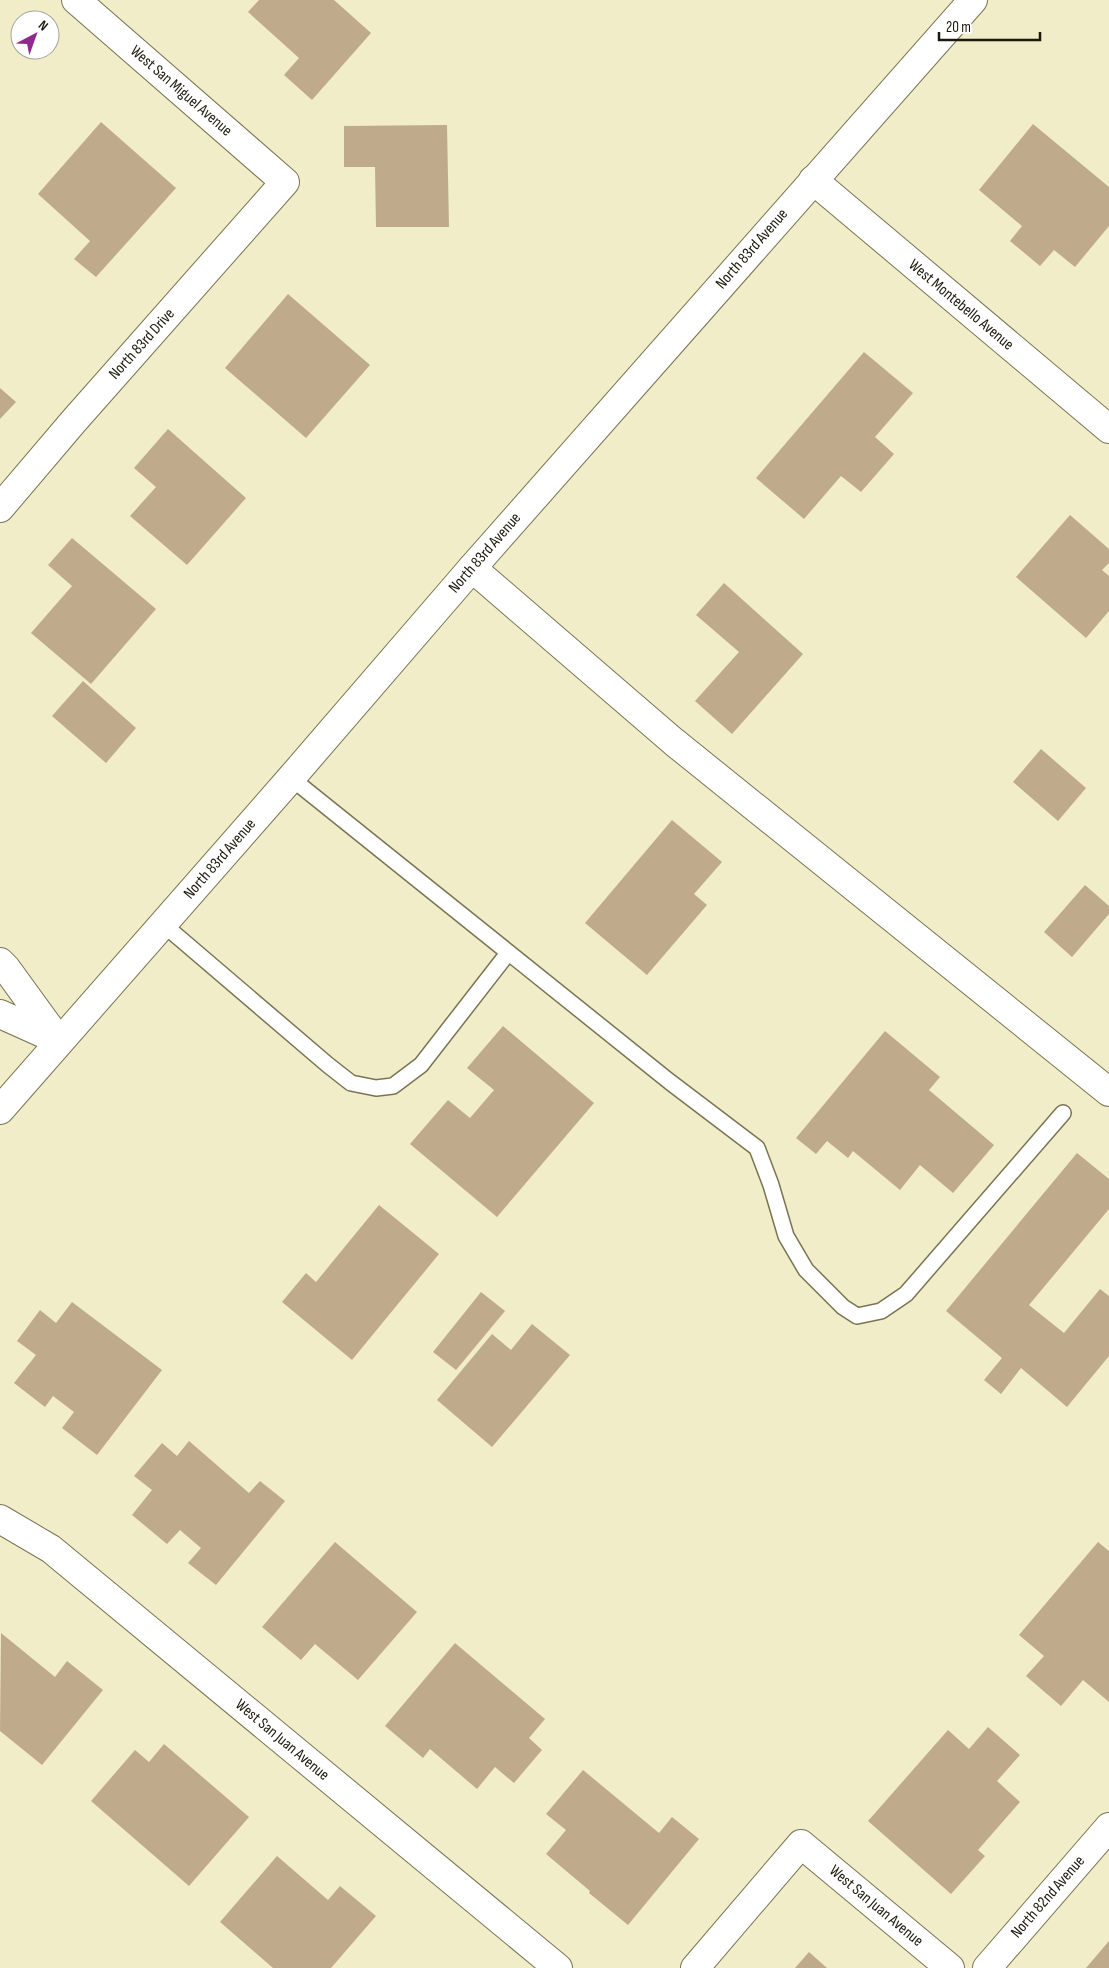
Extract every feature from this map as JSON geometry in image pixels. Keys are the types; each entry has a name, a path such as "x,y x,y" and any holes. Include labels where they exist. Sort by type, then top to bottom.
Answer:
{"street":[{"name":"West San Miguel Avenue","path":"76,0 285,182"},
{"name":"North 83rd Avenue","path":"0,1110 472,568 973,0"},
{"name":"West Montebello Avenue","path":"813,180 1109,429"},
{"name":"North 83rd Drive","path":"0,508 73,422 285,182"},
{"path":"472,568 674,742 1109,1092"},
{"path":"0,962 59,1041"},
{"path":"0,1014 59,1041"},
{"name":"West San Juan Avenue","path":"0,1520 51,1549 558,1968"},
{"name":"North 82nd Avenue","path":"987,1968 1109,1827"},
{"name":"West San Juan Avenue","path":"695,1968 801,1844 950,1968"}],"lane":[{"path":"291,778 508,953 757,1148 771,1185 786,1236 806,1270 843,1307 857,1316 881,1311 906,1294 1063,1113"},
{"path":"163,924 351,1083 376,1088 393,1086 421,1065 508,953"}],"building":[{"path":"259,0 334,0 371,33 312,100 284,75 299,58 248,12"},
{"path":"101,122 176,188 96,277 74,259 90,241 38,194"},
{"path":"1033,124 1109,187 1109,226 1075,267 1054,250 1040,266 1010,241 1022,226 979,190"},
{"path":"447,125 449,227 376,227 375,167 344,167 344,126"},
{"path":"288,294 370,365 306,438 225,368"},
{"path":"864,352 913,393 875,437 894,454 861,492 841,476 804,519 756,478"},
{"path":"0,388 16,402 0,419"},
{"path":"168,429 246,498 187,565 130,516 156,487 134,468"},
{"path":"1070,515 1109,549 1109,563 1102,570 1109,576 1109,611 1086,638 1016,577"},
{"path":"72,538 156,609 91,684 31,633 72,586 48,565"},
{"path":"724,583 803,654 732,734 695,701 739,652 696,615"},
{"path":"83,681 136,728 106,763 52,716"},
{"path":"1041,749 1086,788 1058,821 1013,782"},
{"path":"672,820 722,862 694,894 707,905 647,975 585,923"},
{"path":"1085,885 1109,906 1109,914 1072,957 1044,932"},
{"path":"503,1026 594,1103 497,1217 410,1144 448,1100 470,1118 494,1090 467,1068"},
{"path":"885,1031 940,1077 929,1090 994,1145 953,1193 920,1165 900,1190 853,1151 848,1158 827,1141 816,1154 796,1138"},
{"path":"1077,1153 1109,1179 1109,1209 1029,1305 1064,1333 1100,1289 1109,1296 1109,1356 1067,1407 1021,1368 1001,1394 984,1380 1002,1358 946,1311"},
{"path":"379,1205 439,1254 352,1360 282,1302 306,1273 316,1282"},
{"path":"481,1292 505,1311 456,1370 433,1352"},
{"path":"72,1302 162,1370 97,1455 62,1428 74,1412 53,1396 45,1407 14,1383 36,1355 17,1341 40,1310 56,1323"},
{"path":"532,1324 570,1355 492,1447 437,1400 492,1334 511,1350"},
{"path":"189,1441 249,1493 260,1481 285,1501 216,1585 188,1563 201,1548 180,1530 167,1544 132,1515 152,1490 134,1476 162,1443 177,1456"},
{"path":"335,1542 417,1612 358,1680 315,1644 301,1660 262,1627"},
{"path":"1098,1542 1109,1551 1109,1702 1083,1680 1061,1706 1026,1676 1044,1656 1019,1635"},
{"path":"1,1633 55,1677 67,1661 103,1690 42,1765 0,1731"},
{"path":"455,1643 545,1719 529,1738 542,1750 514,1783 495,1767 477,1789 430,1749 423,1758 385,1726"},
{"path":"988,1727 1020,1755 997,1781 1020,1802 978,1850 985,1856 951,1894 868,1821 948,1730 969,1749"},
{"path":"164,1744 249,1817 189,1886 91,1801 135,1750 149,1762"},
{"path":"583,1770 659,1833 672,1817 699,1839 628,1925 546,1854 566,1830 546,1814"},
{"path":"277,1856 328,1900 340,1886 376,1916 331,1968 273,1968 220,1922"},
{"path":"1109,1941 1109,1968 1086,1968"},
{"path":"809,1952 827,1968 795,1968"}]}
